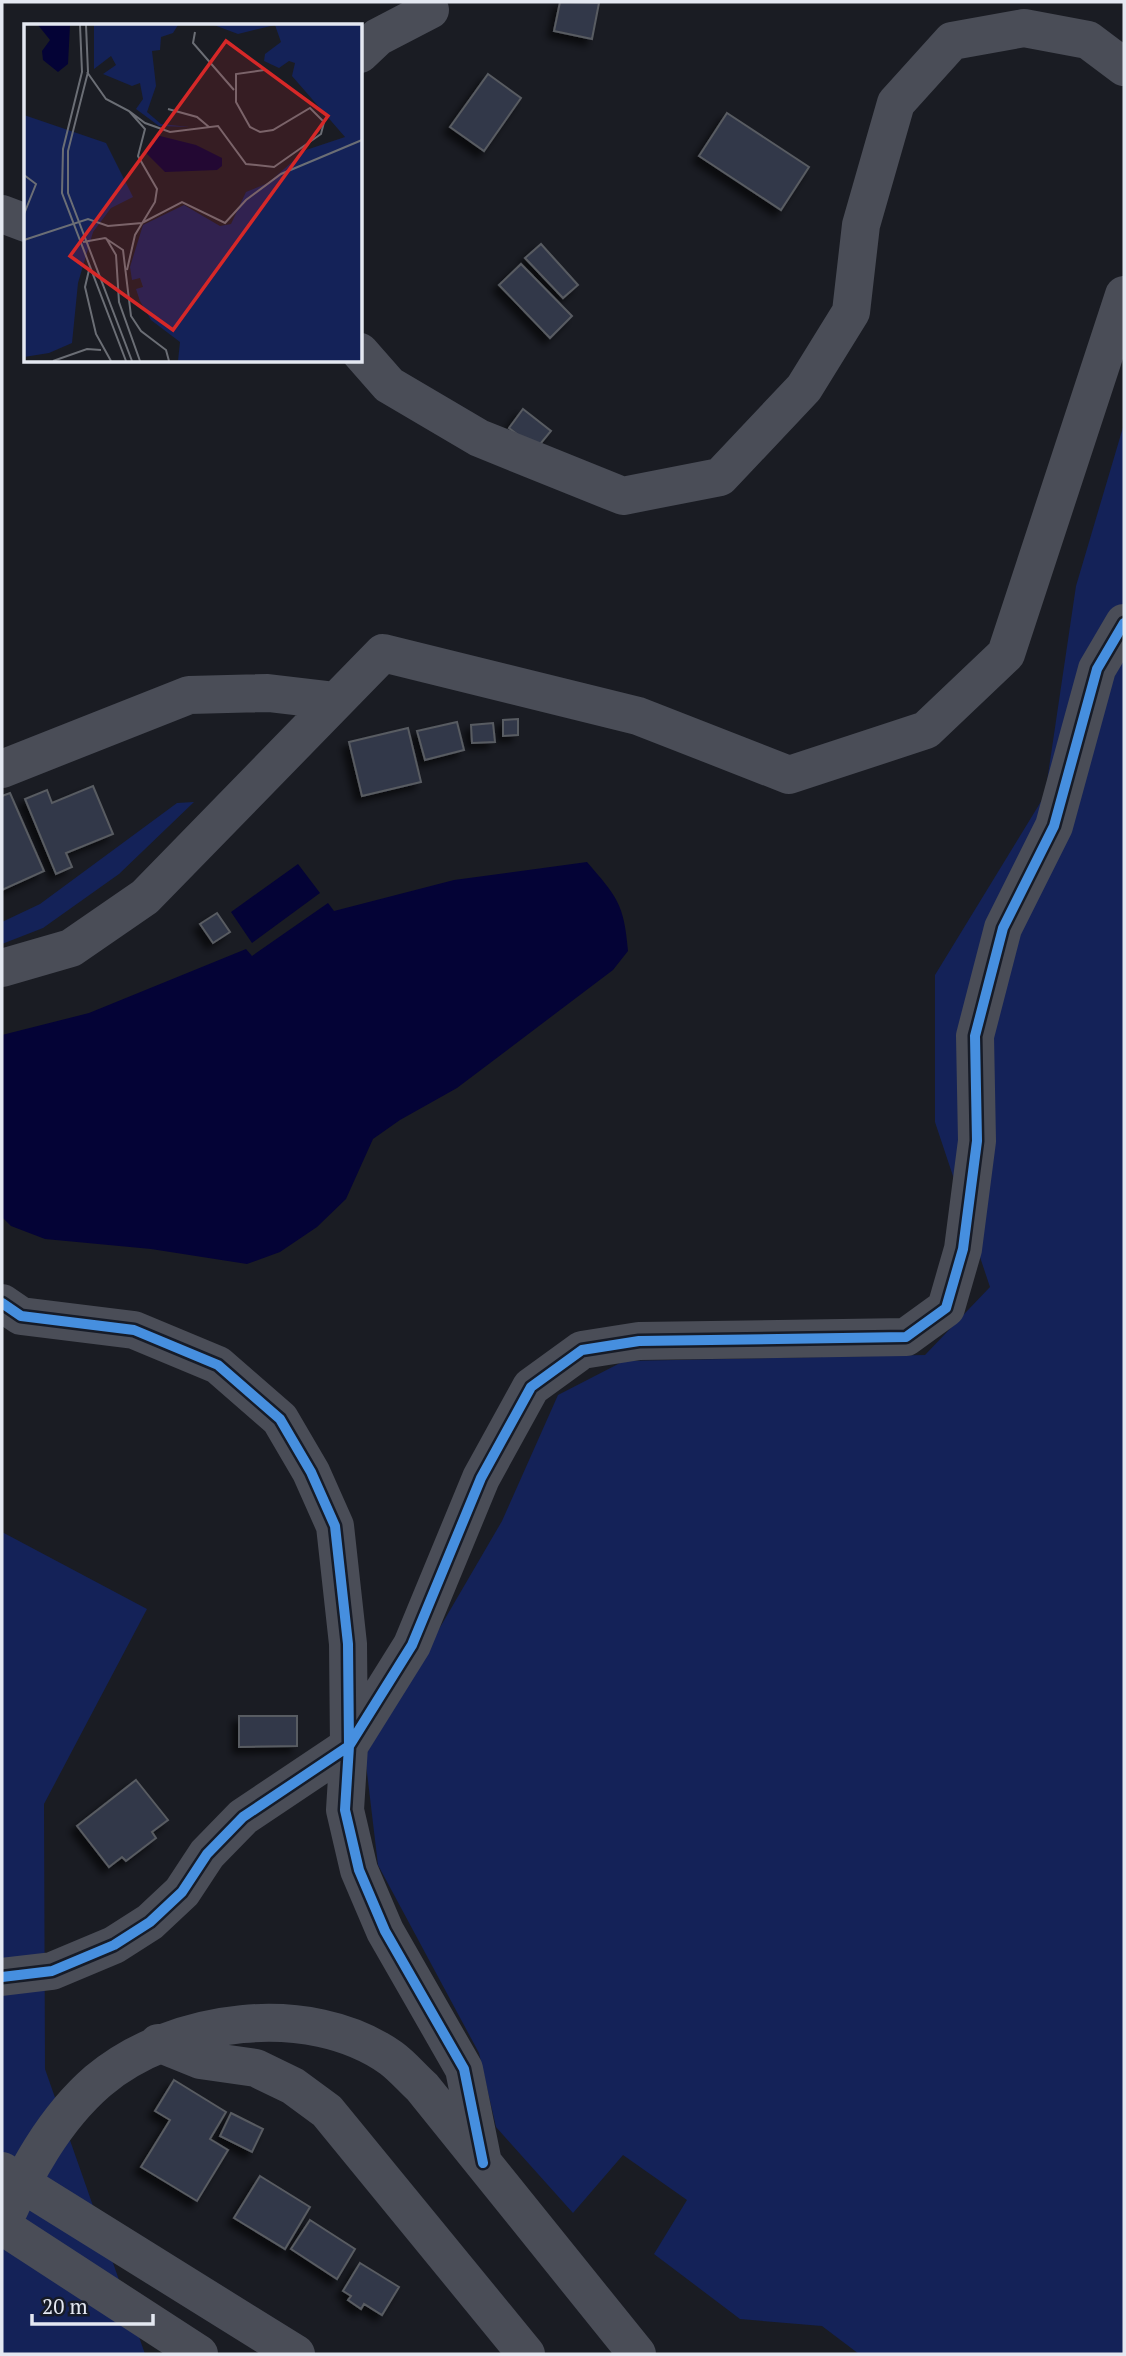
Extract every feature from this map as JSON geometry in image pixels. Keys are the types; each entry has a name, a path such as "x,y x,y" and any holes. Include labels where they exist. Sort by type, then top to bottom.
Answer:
{"street":[{"path":"362,52 378,37 430,10"},
{"path":"362,354 389,385 479,438 623,496 720,477 804,388 851,312 861,225 896,103 952,41 1024,27 1088,40 1124,67"},
{"path":"2,214 24,222"},
{"path":"2,968 71,948 145,897 383,653 638,716 789,775 926,730 1006,654 1124,295"},
{"path":"2,1977 52,1971 114,1945 150,1922 182,1892 207,1854 243,1817 349,1746 412,1645 481,1478 531,1387 582,1350 639,1341 906,1337 946,1308 963,1249 977,1141 975,1036 1003,928 1054,826 1097,669 1124,623"},
{"path":"2,769 189,695 268,693 336,701"},
{"path":"2,1303 21,1316 134,1330 218,1365 280,1419 311,1472 335,1526 348,1644 349,1746 345,1810 359,1870 385,1931 464,2069 483,2163"},
{"path":"198,2354 2,2225 11,2177 99,2080 158,2043 201,2029 257,2022 308,2027 357,2040 392,2058 422,2087 637,2354"},
{"path":"158,2043 200,2060 256,2068 293,2086 327,2111 526,2354"},
{"path":"11,2177 296,2354"}],"shaded area":[{"path":"1124,424 1124,2354 859,2354 822,2326 740,2319 654,2254 687,2200 623,2155 573,2213 496,2127 479,2053 378,1865 365,1756 502,1521 558,1395 624,1361 925,1355 990,1287 935,1122 935,975 1045,795 1076,586"},
{"path":"194,802 119,874 43,928 2,944 2,922 40,904 177,803"},
{"path":"587,862 617,902 624,922 628,951 613,970 457,1088 400,1120 373,1139 346,1199 317,1227 280,1252 247,1264 151,1249 45,1239 11,1226 2,1217 2,1035 89,1013 246,949 252,956 328,903 334,911 454,880"},
{"path":"298,864 320,893 252,943 231,912"},
{"path":"2,1532 147,1609 44,1804 45,2069 145,2354 2,2354"}],"building":[{"path":"560,2 599,3 592,39 554,31"},
{"path":"488,74 521,98 484,151 450,127"},
{"path":"727,113 809,167 781,210 699,156"},
{"path":"541,244 578,285 563,298 525,258"},
{"path":"521,264 572,316 550,338 499,285"},
{"path":"523,409 551,431 536,449 509,428"},
{"path":"518,719 518,735 503,736 503,720"},
{"path":"457,722 464,750 425,760 417,731"},
{"path":"493,723 495,742 472,743 471,725"},
{"path":"408,728 421,782 362,796 349,742"},
{"path":"93,786 113,834 66,853 72,867 56,874 25,799 47,790 52,803"},
{"path":"10,793 44,871 2,890 2,796"},
{"path":"217,913 230,932 213,943 200,924"},
{"path":"239,1716 297,1716 297,1746 239,1747"},
{"path":"136,1780 168,1820 152,1832 156,1838 126,1861 122,1857 109,1867 77,1826"},
{"path":"174,2080 226,2112 210,2139 228,2150 197,2201 141,2167 170,2120 155,2111"},
{"path":"231,2113 263,2129 252,2152 220,2136"},
{"path":"260,2176 310,2207 285,2249 234,2218"},
{"path":"310,2220 355,2249 337,2279 291,2249"},
{"path":"360,2263 399,2287 382,2315 364,2304 361,2309 348,2300 351,2296 343,2291"}],"cycle path":[{"path":"2,1977 52,1971 114,1945 150,1922 182,1892 207,1854 243,1817 349,1746 412,1645 481,1478 531,1387 582,1350 639,1341 906,1337 946,1308 963,1249 977,1141 975,1036 1003,928 1054,826 1097,669 1124,623"},
{"path":"2,1303 21,1316 134,1330 218,1365 280,1419 311,1472 335,1526 348,1644 349,1746 345,1810 359,1870 385,1931 464,2069 483,2163"}]}
